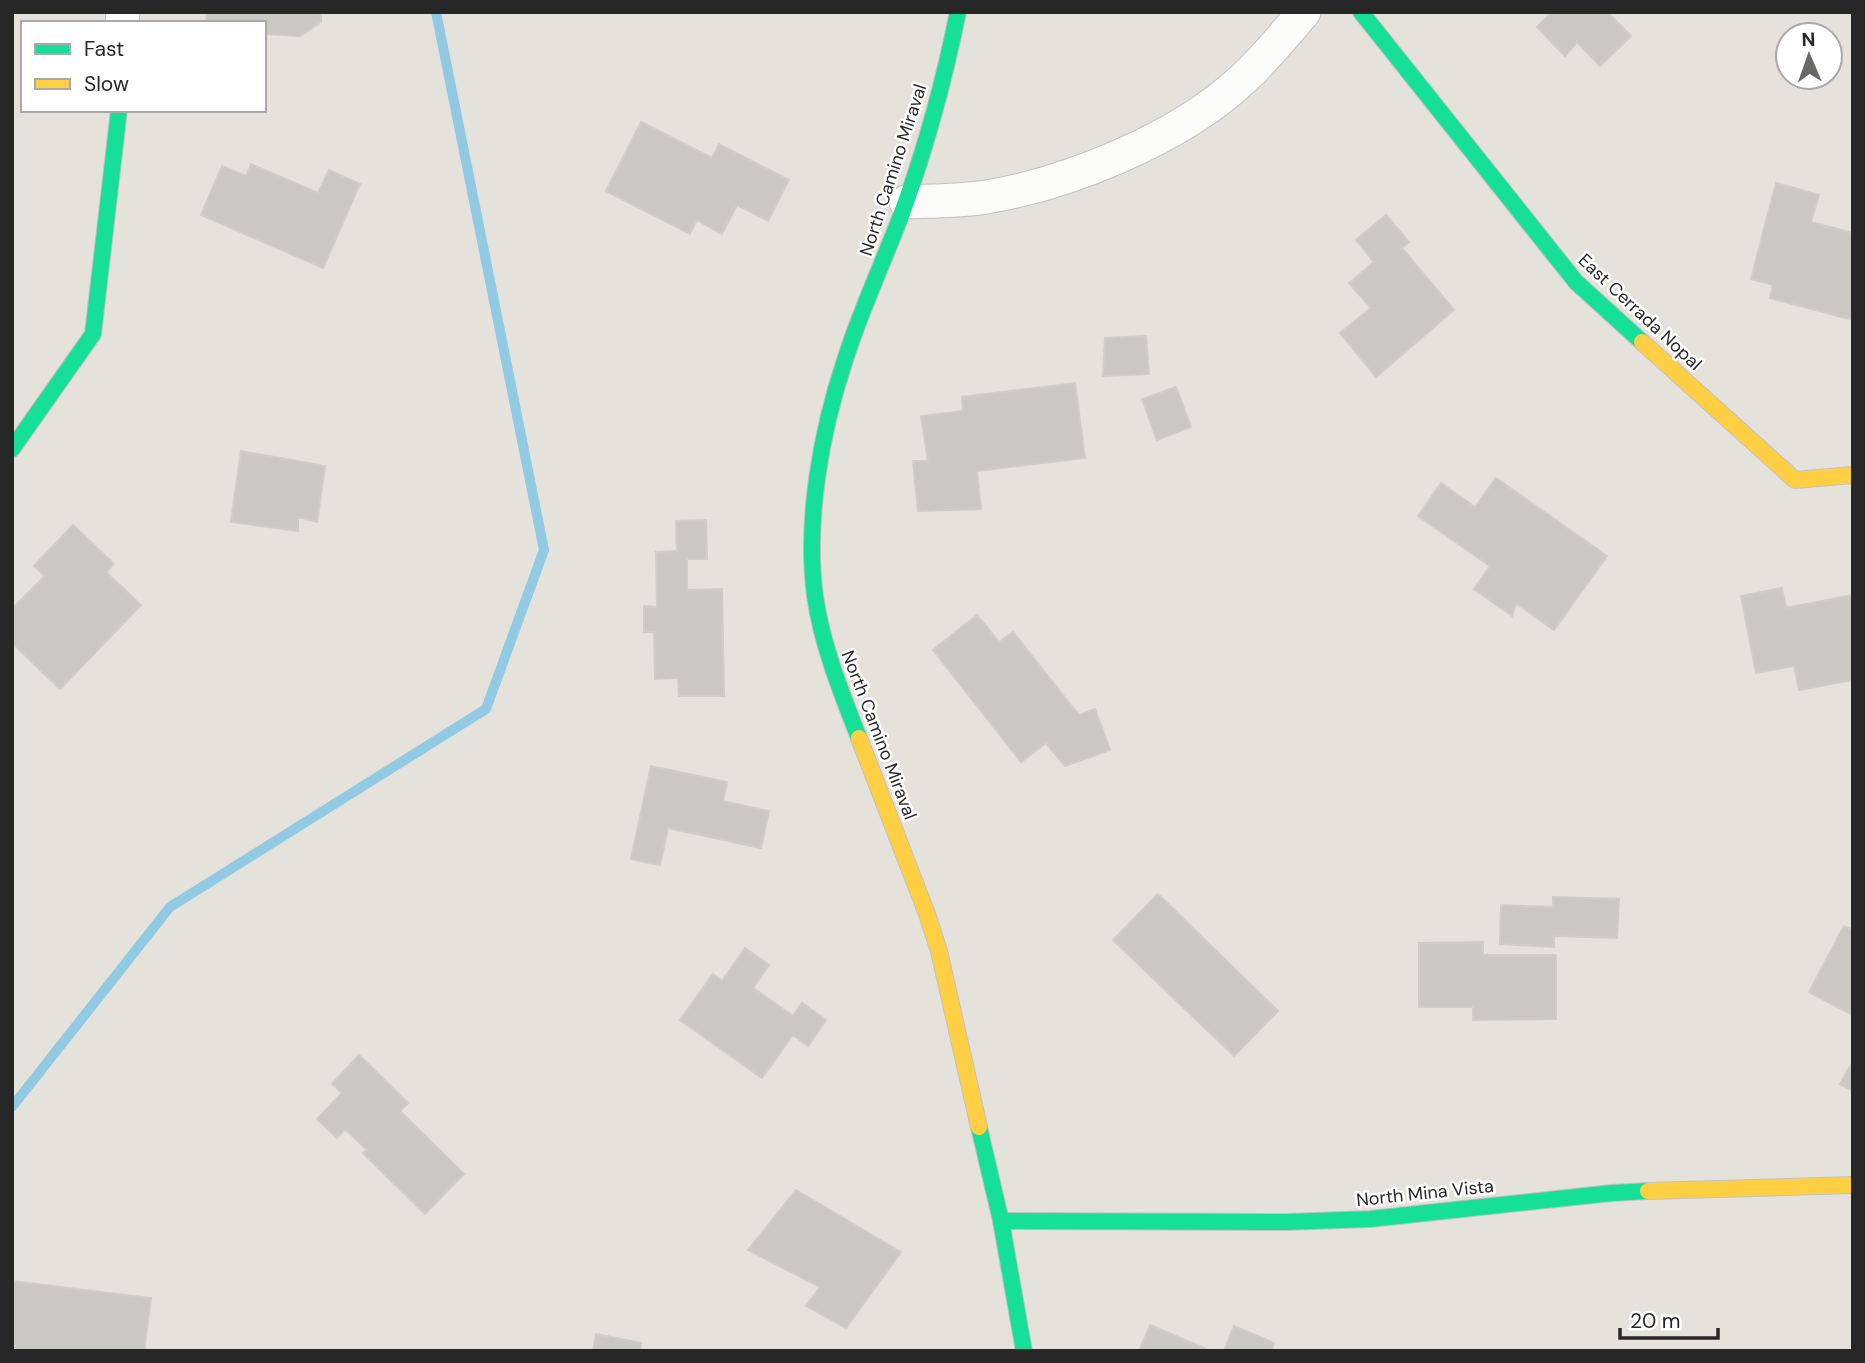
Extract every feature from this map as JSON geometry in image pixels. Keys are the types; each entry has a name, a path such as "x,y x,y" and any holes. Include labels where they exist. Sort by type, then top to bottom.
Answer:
{"street":[{"name":"North Camino Miraval","path":"957,12 936,108 906,202 845,360 833,400 815,510 815,595 835,678 939,951 1001,1221 1024,1351"},
{"path":"906,202 950,201 1028,188 1106,162 1176,127 1211,105 1266,57 1304,12"},
{"name":"East Cerrada Nopal","path":"1361,12 1576,282 1795,480 1853,475"},
{"path":"12,449 93,334 119,112"},
{"name":"North Mina Vista","path":"1001,1221 1286,1222 1370,1219 1612,1193 1853,1185"}],"building":[{"path":"207,12 321,12 321,22 300,36 266,34 266,21 206,21"},
{"path":"1552,12 1609,12 1631,36 1600,66 1577,42 1565,56 1537,27"},
{"path":"641,122 712,158 719,144 789,180 768,221 737,205 722,234 697,220 690,234 606,191"},
{"path":"251,164 318,193 329,170 360,184 323,268 201,215 222,166 246,176"},
{"path":"1776,183 1819,195 1811,222 1853,233 1853,320 1770,298 1773,285 1751,279"},
{"path":"1386,215 1409,242 1402,248 1454,310 1376,377 1340,333 1371,308 1349,283 1374,262 1356,240"},
{"path":"1146,336 1149,374 1103,376 1105,338"},
{"path":"1075,383 1085,458 977,471 981,509 918,511 913,461 928,461 921,416 963,411 962,397"},
{"path":"1176,387 1191,427 1157,440 1142,399"},
{"path":"241,451 325,466 317,522 298,517 298,531 231,522"},
{"path":"1496,478 1607,556 1554,630 1516,603 1512,616 1474,589 1490,566 1418,516 1441,483 1475,507"},
{"path":"706,520 707,559 687,559 687,590 722,589 724,696 679,696 678,678 655,679 654,632 644,632 644,606 657,607 656,552 677,551 676,521"},
{"path":"73,525 114,564 106,572 141,605 60,689 12,643 12,609 45,576 34,566"},
{"path":"1782,588 1786,608 1853,595 1853,680 1799,690 1794,666 1756,673 1741,596"},
{"path":"977,615 999,642 1013,632 1079,715 1095,709 1110,750 1065,766 1046,743 1021,762 933,650"},
{"path":"651,766 727,782 723,801 769,811 761,848 668,828 660,865 631,859"},
{"path":"1158,894 1278,1011 1234,1056 1113,940"},
{"path":"1553,897 1619,899 1617,938 1554,936 1554,947 1500,944 1501,905 1553,907"},
{"path":"1844,926 1853,930 1853,1015 1809,992"},
{"path":"1483,942 1483,955 1556,955 1556,1019 1473,1020 1473,1007 1419,1007 1419,943"},
{"path":"745,948 769,965 753,988 793,1016 802,1003 826,1020 808,1046 793,1035 762,1078 680,1020 713,974 722,981"},
{"path":"359,1055 408,1103 400,1111 464,1174 425,1214 363,1153 367,1150 345,1129 337,1138 317,1119 342,1093 332,1084"},
{"path":"1853,1061 1853,1091 1840,1084"},
{"path":"796,1190 901,1252 846,1328 806,1306 820,1287 748,1250"},
{"path":"12,1281 151,1298 144,1351 12,1351"},
{"path":"1150,1325 1211,1351 1139,1351"},
{"path":"1234,1326 1274,1343 1271,1351 1224,1351"},
{"path":"596,1334 641,1343 640,1351 593,1351"}],"waterway":[{"path":"12,1107 170,907 486,709 544,550 436,12"}],"traffic: fast":[{"path":"859,738 827,650 815,596 812,538 817,477 836,388 859,320 914,179 935,108 958,12"},
{"path":"1361,12 1576,282 1642,342"},
{"path":"12,449 93,334 119,112"},
{"path":"979,1127 1001,1221 1024,1351"},
{"path":"1001,1221 1286,1222 1370,1219 1648,1191"}],"traffic: slow":[{"path":"1642,342 1795,480 1853,475"},
{"path":"859,738 939,951 979,1127"},
{"path":"1648,1191 1853,1185"}]}
